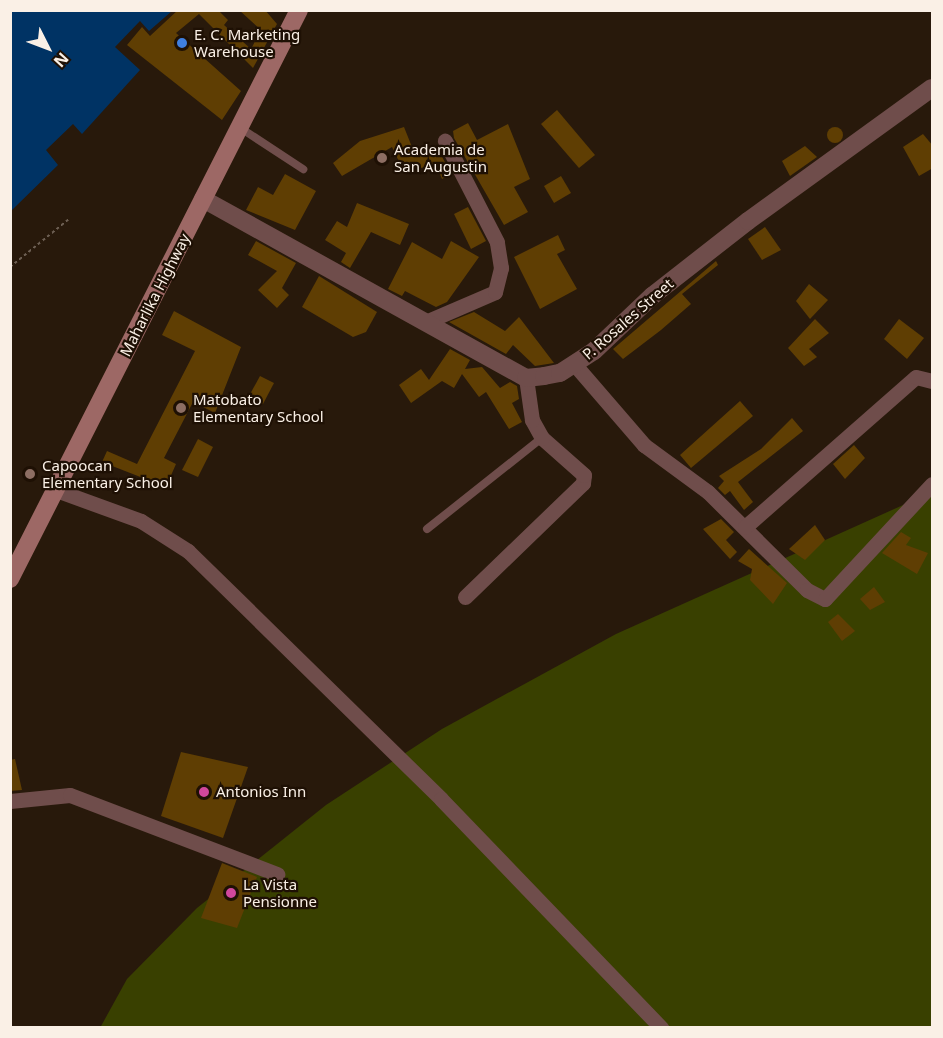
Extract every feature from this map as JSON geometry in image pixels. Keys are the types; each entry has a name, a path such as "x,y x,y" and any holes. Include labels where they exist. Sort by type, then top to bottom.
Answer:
{"main road":[{"name":"Maharlika Highway","path":"10,579 238,126 299,10"}],"street":[{"name":"P. Rosales Street","path":"526,378 560,373 575,364 748,220 933,88"},
{"path":"428,321 495,292 501,268 497,242 445,141"},
{"path":"203,199 428,321 526,378 532,420 542,438 584,475 583,483 465,597"},
{"path":"575,364 644,445 745,527 807,590 825,599 933,484"},
{"path":"745,527 916,377 933,381"},
{"path":"56,490 141,521 188,551 421,778 661,1028"},
{"path":"10,801 70,795 277,874"}],"lane":[{"path":"238,126 303,169"},
{"path":"427,529 542,438"}],"path":[{"path":"10,267 69,219"}],"green space":[{"path":"932,492 932,1027 100,1028 127,979 197,908 326,805 442,729 616,634"}],"water":[{"path":"11,10 172,11 149,31 140,21 115,47 140,70 82,134 73,124 46,150 58,165 11,211"}],"building":[{"path":"178,10 218,10 228,20 224,25 251,49 261,30 239,10 265,10 277,24 253,68 199,14 176,33 241,91 222,120 127,45 142,27 150,36"},
{"path":"557,110 595,155 579,168 541,124"},
{"path":"468,123 477,140 508,124 530,179 514,187 528,212 504,225 454,138 453,131"},
{"path":"404,127 416,157 437,147 451,174 442,179 435,163 405,174 392,147 342,176 333,163 360,141"},
{"path":"835,127 841,129 843,135 841,141 835,143 829,141 827,135 829,129"},
{"path":"923,134 933,146 933,168 919,176 903,147"},
{"path":"805,146 817,157 790,176 782,161"},
{"path":"285,174 316,191 295,230 246,210 258,187 273,195"},
{"path":"561,176 571,193 554,203 544,186"},
{"path":"357,203 409,224 400,245 371,232 350,268 341,262 346,253 325,240 337,221 347,227"},
{"path":"468,207 486,241 471,249 454,214"},
{"path":"765,227 781,250 762,260 748,239"},
{"path":"558,235 565,250 557,254 577,289 540,309 514,257"},
{"path":"256,241 296,263 282,288 289,295 277,308 258,290 277,271 248,255"},
{"path":"451,241 479,257 447,302 436,307 405,291 402,296 388,289 412,242 442,259"},
{"path":"716,261 718,265 682,294 691,304 661,330 623,359 613,349"},
{"path":"319,276 377,312 366,332 353,337 302,307"},
{"path":"809,284 828,300 810,319 796,301"},
{"path":"174,311 241,347 215,413 193,402 164,458 176,464 166,487 102,462 107,451 137,464 195,351 162,335"},
{"path":"474,312 505,331 519,317 554,363 535,366 513,345 506,354 449,322"},
{"path":"815,319 829,333 809,349 817,357 804,366 788,348"},
{"path":"899,319 924,338 907,359 884,339"},
{"path":"450,349 470,360 465,369 482,367 500,388 510,382 517,386 519,399 512,403 522,422 509,429 486,392 479,397 462,374 454,388 442,381 411,403 399,385 421,369 429,380"},
{"path":"260,376 274,383 263,404 249,396"},
{"path":"740,401 753,416 691,468 680,455"},
{"path":"792,418 803,431 738,482 753,502 744,510 730,491 725,495 718,488 724,481 719,476 761,449"},
{"path":"198,439 213,447 198,477 182,470"},
{"path":"854,445 865,458 845,479 833,464"},
{"path":"721,519 734,532 726,540 737,552 730,559 703,529"},
{"path":"815,525 825,540 805,560 789,549"},
{"path":"901,532 911,538 906,545 928,553 917,574 882,553"},
{"path":"749,549 787,583 773,604 750,580 752,569 738,561"},
{"path":"874,587 885,602 870,610 860,599"},
{"path":"838,614 855,631 842,641 828,622"},
{"name":"Antonios Inn","path":"181,752 248,767 223,838 161,816"},
{"path":"15,759 22,790 10,791 10,760"},
{"name":"La Vista Pensionne","path":"222,863 257,877 237,928 201,918"}],"place":[{"name":"E. C. Marketing Warehouse","path":"182,43"},
{"name":"Academia de San Augustin","path":"382,158"},
{"name":"Matobato Elementary School","path":"181,408"},
{"name":"Capoocan Elementary School","path":"30,474"},
{"name":"Antonios Inn","path":"204,792"},
{"name":"La Vista Pensionne","path":"231,893"}]}
